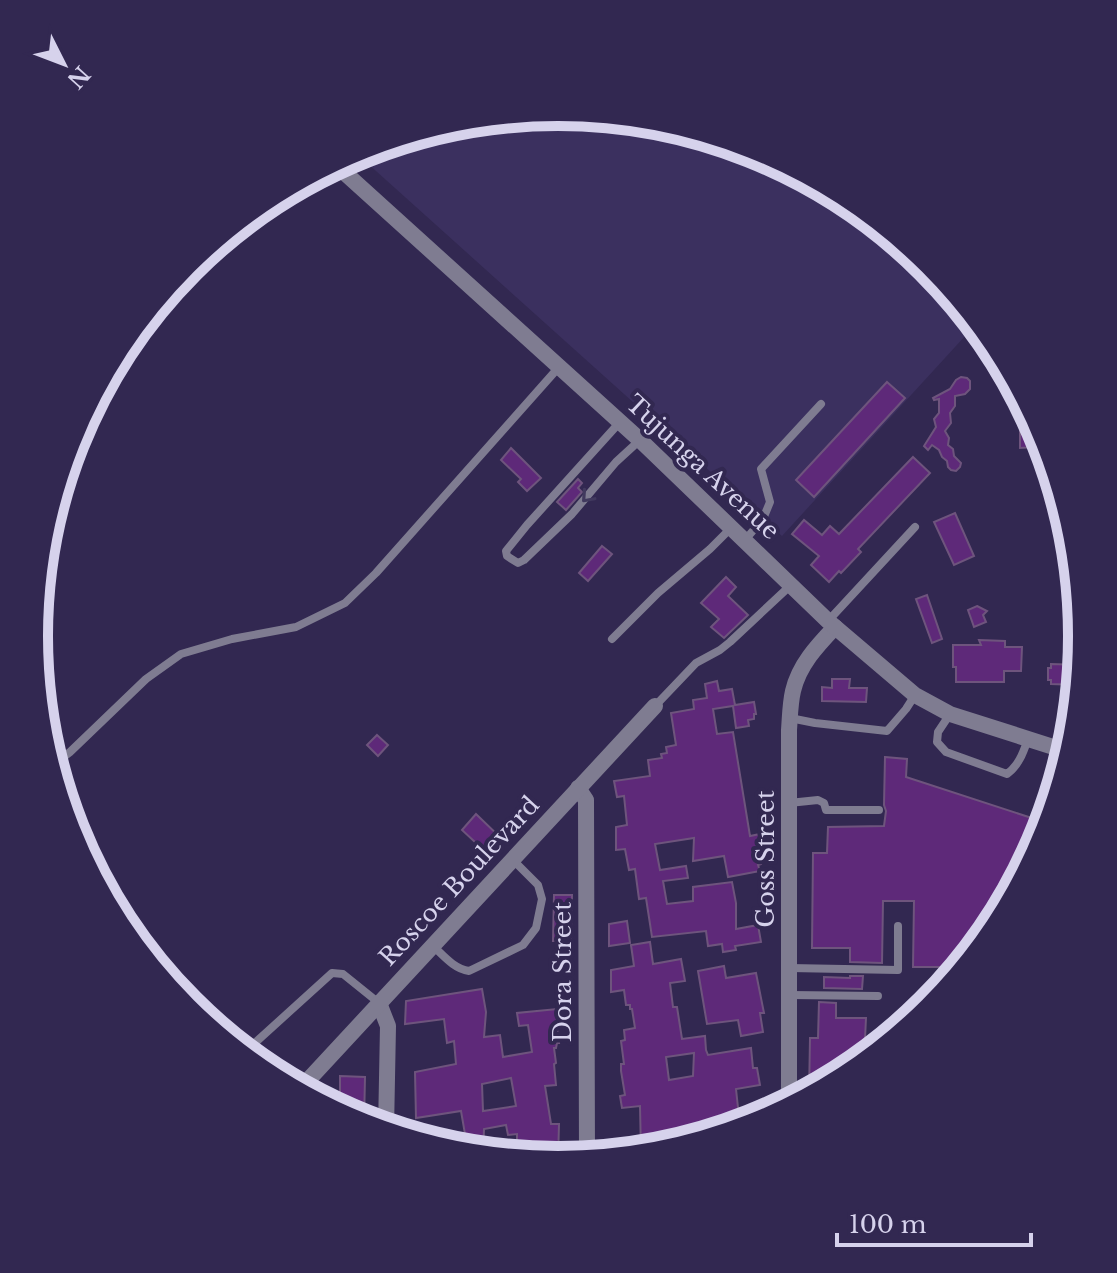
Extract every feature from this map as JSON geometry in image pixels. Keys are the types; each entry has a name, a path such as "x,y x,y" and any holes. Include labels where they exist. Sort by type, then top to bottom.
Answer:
{"street":[{"name":"Tujunga Avenue","path":"345,173 640,440 832,624 915,695 950,714 1056,748"},
{"name":"Goss Street","path":"789,1092 790,718 793,692 801,668 832,624"},
{"name":"Roscoe Boulevard","path":"307,1081 655,706"},
{"name":"Dora Street","path":"578,788 586,800 587,1146"},
{"path":"379,1003 388,1026 386,1117"}],"lane":[{"path":"63,758 146,679 181,654 232,639 296,627 345,603 376,573 560,366"},
{"path":"745,540 763,519 770,502 761,469 821,404"},
{"path":"620,422 527,525 506,551 507,556 518,563 524,560 572,514 616,462 640,440"},
{"path":"612,639 731,527"},
{"path":"832,624 915,527"},
{"path":"655,706 696,663 730,642 791,584"},
{"path":"790,718 887,731 915,695"},
{"path":"950,714 938,732 937,742 946,752 1007,774 1020,761 1028,739"},
{"path":"789,803 818,800 824,803 826,810 879,810"},
{"path":"433,946 456,966 469,971 523,945 536,928 542,899 538,885 513,860"},
{"path":"789,968 898,970 898,926"},
{"path":"252,1045 332,973 343,974 379,1003"},
{"path":"789,995 878,996"}],"shaded area":[{"path":"558,126 625,130 691,143 754,165 814,194 869,231 895,253 942,300 968,332 782,536 367,163 426,143 492,130"}],"building":[{"path":"961,377 970,381 970,389 965,394 955,396 955,406 950,413 951,423 945,431 949,438 948,445 961,463 956,471 948,467 939,450 932,445 928,450 924,446 936,427 934,419 939,413 939,399 933,398 950,389"},
{"path":"887,382 905,398 814,497 796,480"},
{"path":"1020,423 1022,423 1032,447 1020,448"},
{"path":"511,448 541,478 527,491 518,482 521,479 501,460"},
{"path":"913,457 930,473 858,549 861,552 829,582 811,565 819,556 792,534 804,520 822,535 830,526 839,534"},
{"path":"578,479 582,483 578,488 582,492 566,510 557,502"},
{"path":"955,513 974,556 954,565 934,522"},
{"path":"602,546 612,554 588,581 579,573"},
{"path":"726,577 736,587 728,596 748,615 724,638 711,627 719,619 701,603"},
{"path":"927,595 942,639 932,643 916,599"},
{"path":"977,606 987,611 983,615 986,622 974,627 968,610"},
{"path":"979,640 1005,641 1005,647 1022,647 1021,671 1004,671 1004,682 956,682 953,645 981,645"},
{"path":"1051,664 1068,665 1067,685 1051,684 1048,668"},
{"path":"832,679 850,679 849,688 867,688 866,702 822,701 822,687 832,688"},
{"path":"717,681 719,691 732,689 735,705 754,702 756,714 754,719 748,720 749,726 736,728 733,706 713,709 717,734 733,732 750,836 760,834 763,850 758,851 760,871 728,877 724,856 693,861 694,838 655,844 660,870 686,866 688,878 663,881 667,904 693,901 693,887 732,882 736,929 758,925 761,942 735,946 736,950 723,952 722,944 708,946 706,931 652,937 646,898 639,899 635,869 629,870 625,849 616,850 616,827 627,825 624,796 617,797 614,781 650,776 648,760 662,758 661,754 667,753 666,747 676,745 671,713 694,709 693,700 707,698 705,684"},
{"path":"377,735 388,745 378,756 367,745"},
{"path":"885,757 907,759 906,777 1035,819 1001,892 947,967 913,967 914,901 883,901 882,963 850,962 850,948 812,948 813,853 827,853 828,827 884,826"},
{"path":"476,814 504,841 490,856 462,830"},
{"path":"554,895 572,895 571,941 553,941"},
{"path":"627,921 630,943 609,946 609,924"},
{"path":"650,942 653,964 681,959 685,981 670,983 682,1039 705,1036 708,1055 751,1048 753,1068 757,1068 760,1085 736,1089 739,1114 691,1130 641,1140 640,1106 622,1108 620,1096 625,1095 621,1041 625,1040 624,1030 635,1028 632,1009 626,1005 624,990 611,992 611,970 634,966 631,945","holes":["694,1053 693,1076 669,1080 666,1057"]},
{"path":"724,966 726,978 756,973 764,1013 760,1013 763,1032 741,1036 738,1020 707,1024 698,971"},
{"path":"863,976 862,989 824,988 824,977"},
{"path":"482,989 486,1012 484,1037 500,1035 503,1057 532,1052 528,1025 519,1026 517,1013 557,1009 559,1043 554,1048 556,1085 545,1086 551,1124 559,1124 558,1147 517,1143 517,1134 508,1135 506,1125 484,1129 484,1141 454,1136 465,1134 461,1111 416,1118 415,1072 456,1064 454,1041 447,1043 444,1019 405,1024 406,1001","holes":["511,1078 516,1106 483,1111 482,1084"]},
{"path":"819,1002 836,1003 836,1018 866,1018 865,1039 873,1039 809,1081 810,1038 818,1038"},
{"path":"340,1076 365,1077 364,1109 340,1097"}]}
